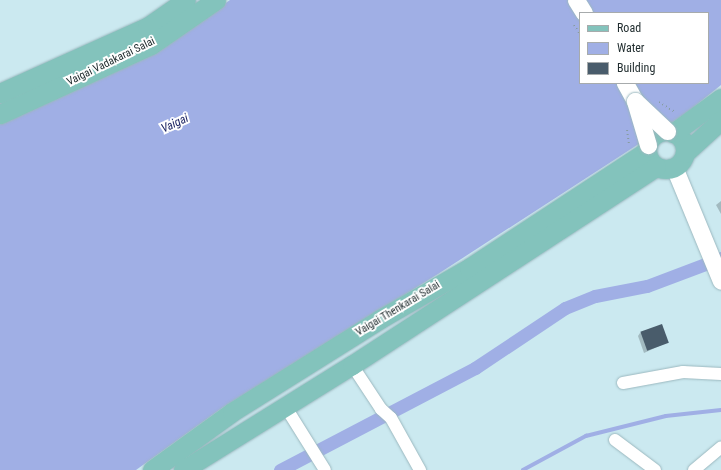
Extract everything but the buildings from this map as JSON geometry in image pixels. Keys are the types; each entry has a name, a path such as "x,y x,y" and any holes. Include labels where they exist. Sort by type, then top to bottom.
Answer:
{"main road":[{"name":"Vaigai Vadakarai Salai","path":"0,93 147,27 186,0"},
{"name":"Vaigai Vadakarai Salai","path":"0,114 151,45 216,0"},
{"path":"576,0 583,12"},
{"path":"626,84 711,253 720,277"},
{"path":"662,157 655,135 670,132 721,98"},
{"path":"635,101 682,141 662,157"},
{"name":"Vaigai Thenkarai Salai","path":"183,470 352,365 662,157 721,120"},
{"name":"Vaigai Thenkarai Salai","path":"152,470 232,412 380,319 662,157"}],"street":[{"path":"352,365 381,409 391,418 420,470"},
{"path":"623,383 683,372 721,374"},
{"path":"285,406 315,451 325,470"},
{"path":"615,440 655,470"},
{"path":"694,470 721,447"}],"path":[{"path":"658,102 677,114"}],"water":[{"name":"Vaigai","path":"230,0 721,0 721,85 685,114 438,274 222,408 136,470 0,470 0,122 159,50"}],"waterway":[{"path":"280,470 475,368 565,308 595,296 647,286 721,258"},
{"path":"523,470 586,436 666,416 721,410"}]}
